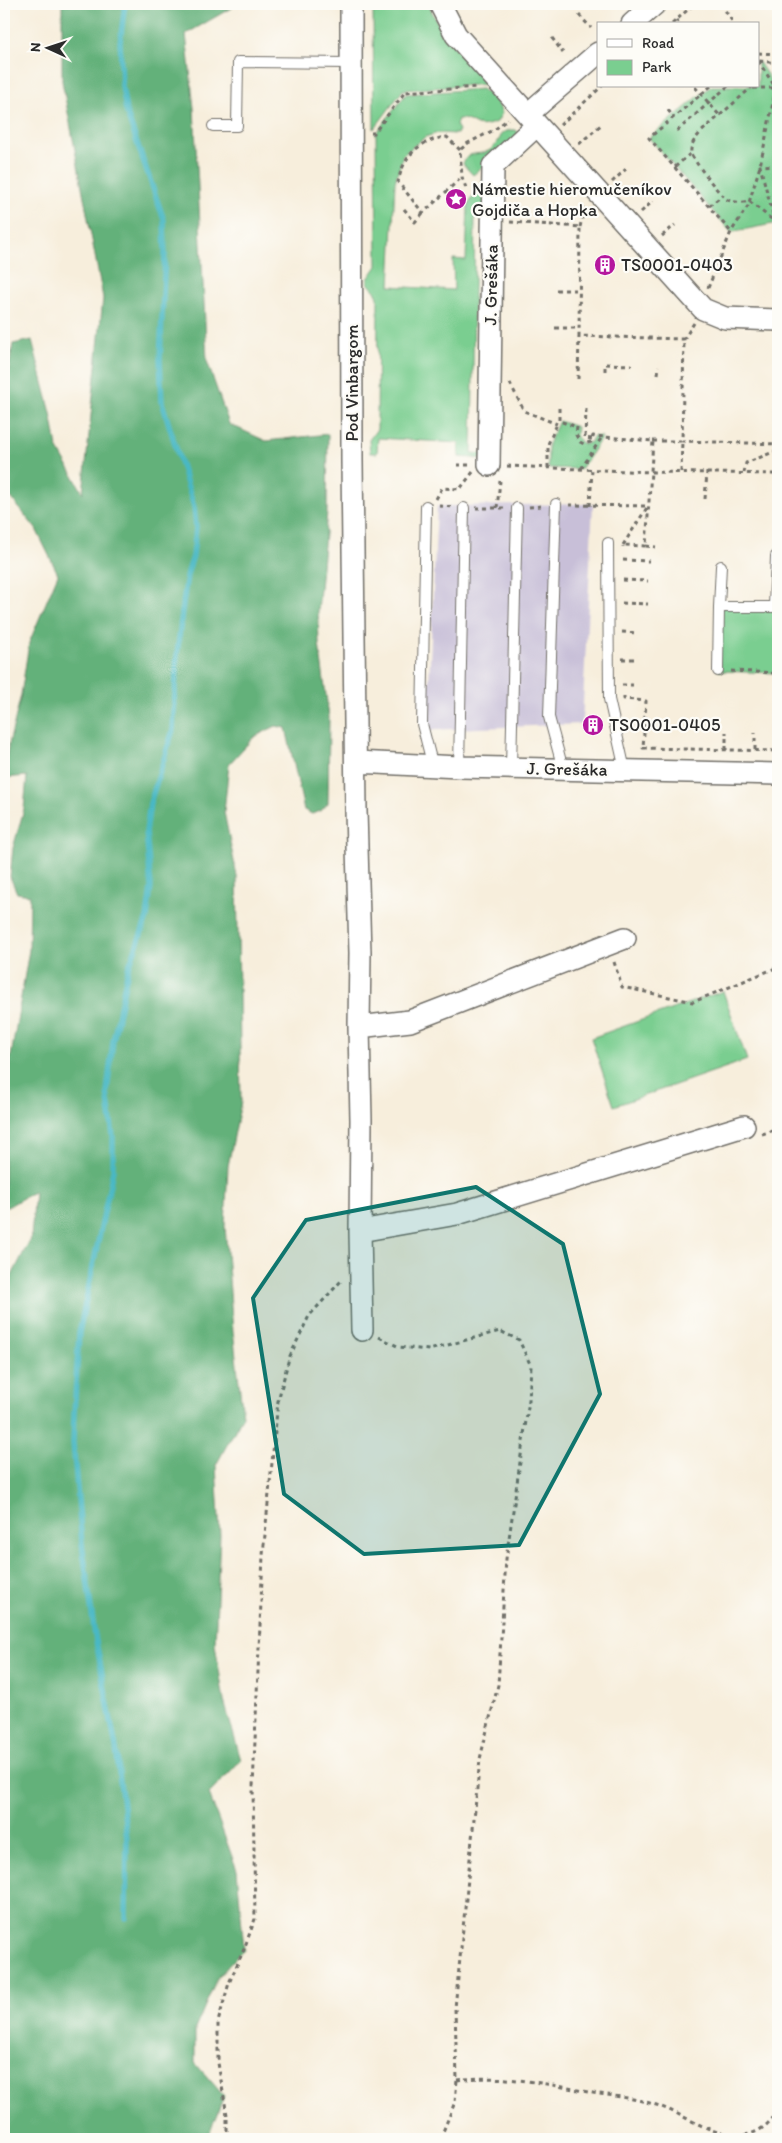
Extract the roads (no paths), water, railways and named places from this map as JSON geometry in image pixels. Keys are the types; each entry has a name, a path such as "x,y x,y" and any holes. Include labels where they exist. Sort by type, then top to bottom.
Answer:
{"street":[{"name":"Pod Vinbargom","path":"351,4 352,461 360,953 360,1260 362,1330"},
{"path":"440,4 456,35 703,309 726,318 778,320"},
{"path":"634,22 655,4"},
{"name":"J. Grešáka","path":"489,465 493,166 529,115 597,54"},
{"name":"J. Grešáka","path":"356,762 433,767 778,774"},
{"path":"359,1026 410,1021 617,942"},
{"path":"360,1231 457,1214 744,1126"}],"lane":[{"path":"213,126 237,126 238,62 351,63"},
{"path":"556,504 549,716 563,769"},
{"path":"429,506 422,724 433,767"},
{"path":"459,767 464,508"},
{"path":"511,768 517,508"},
{"path":"608,543 609,699 625,770"},
{"path":"719,607 776,607 776,556 778,556"},
{"path":"718,671 721,566"}],"waterway":[{"path":"125,4 120,42 122,86 126,111 164,220 165,254 160,360 162,402 194,507 196,527 193,556 187,575 177,655 173,730 150,803 146,832 151,887 147,918 128,969 113,1041 107,1092 113,1136 113,1170 79,1333 74,1414 73,1443 82,1543 95,1636 116,1748 127,1839 126,1918"}],"place":[{"name":"Námestie hieromučeníkov Gojdiča a Hopka","path":"456,199"},
{"name":"TS0001-0403","path":"605,265"},
{"name":"TS0001-0405","path":"593,725"}]}
